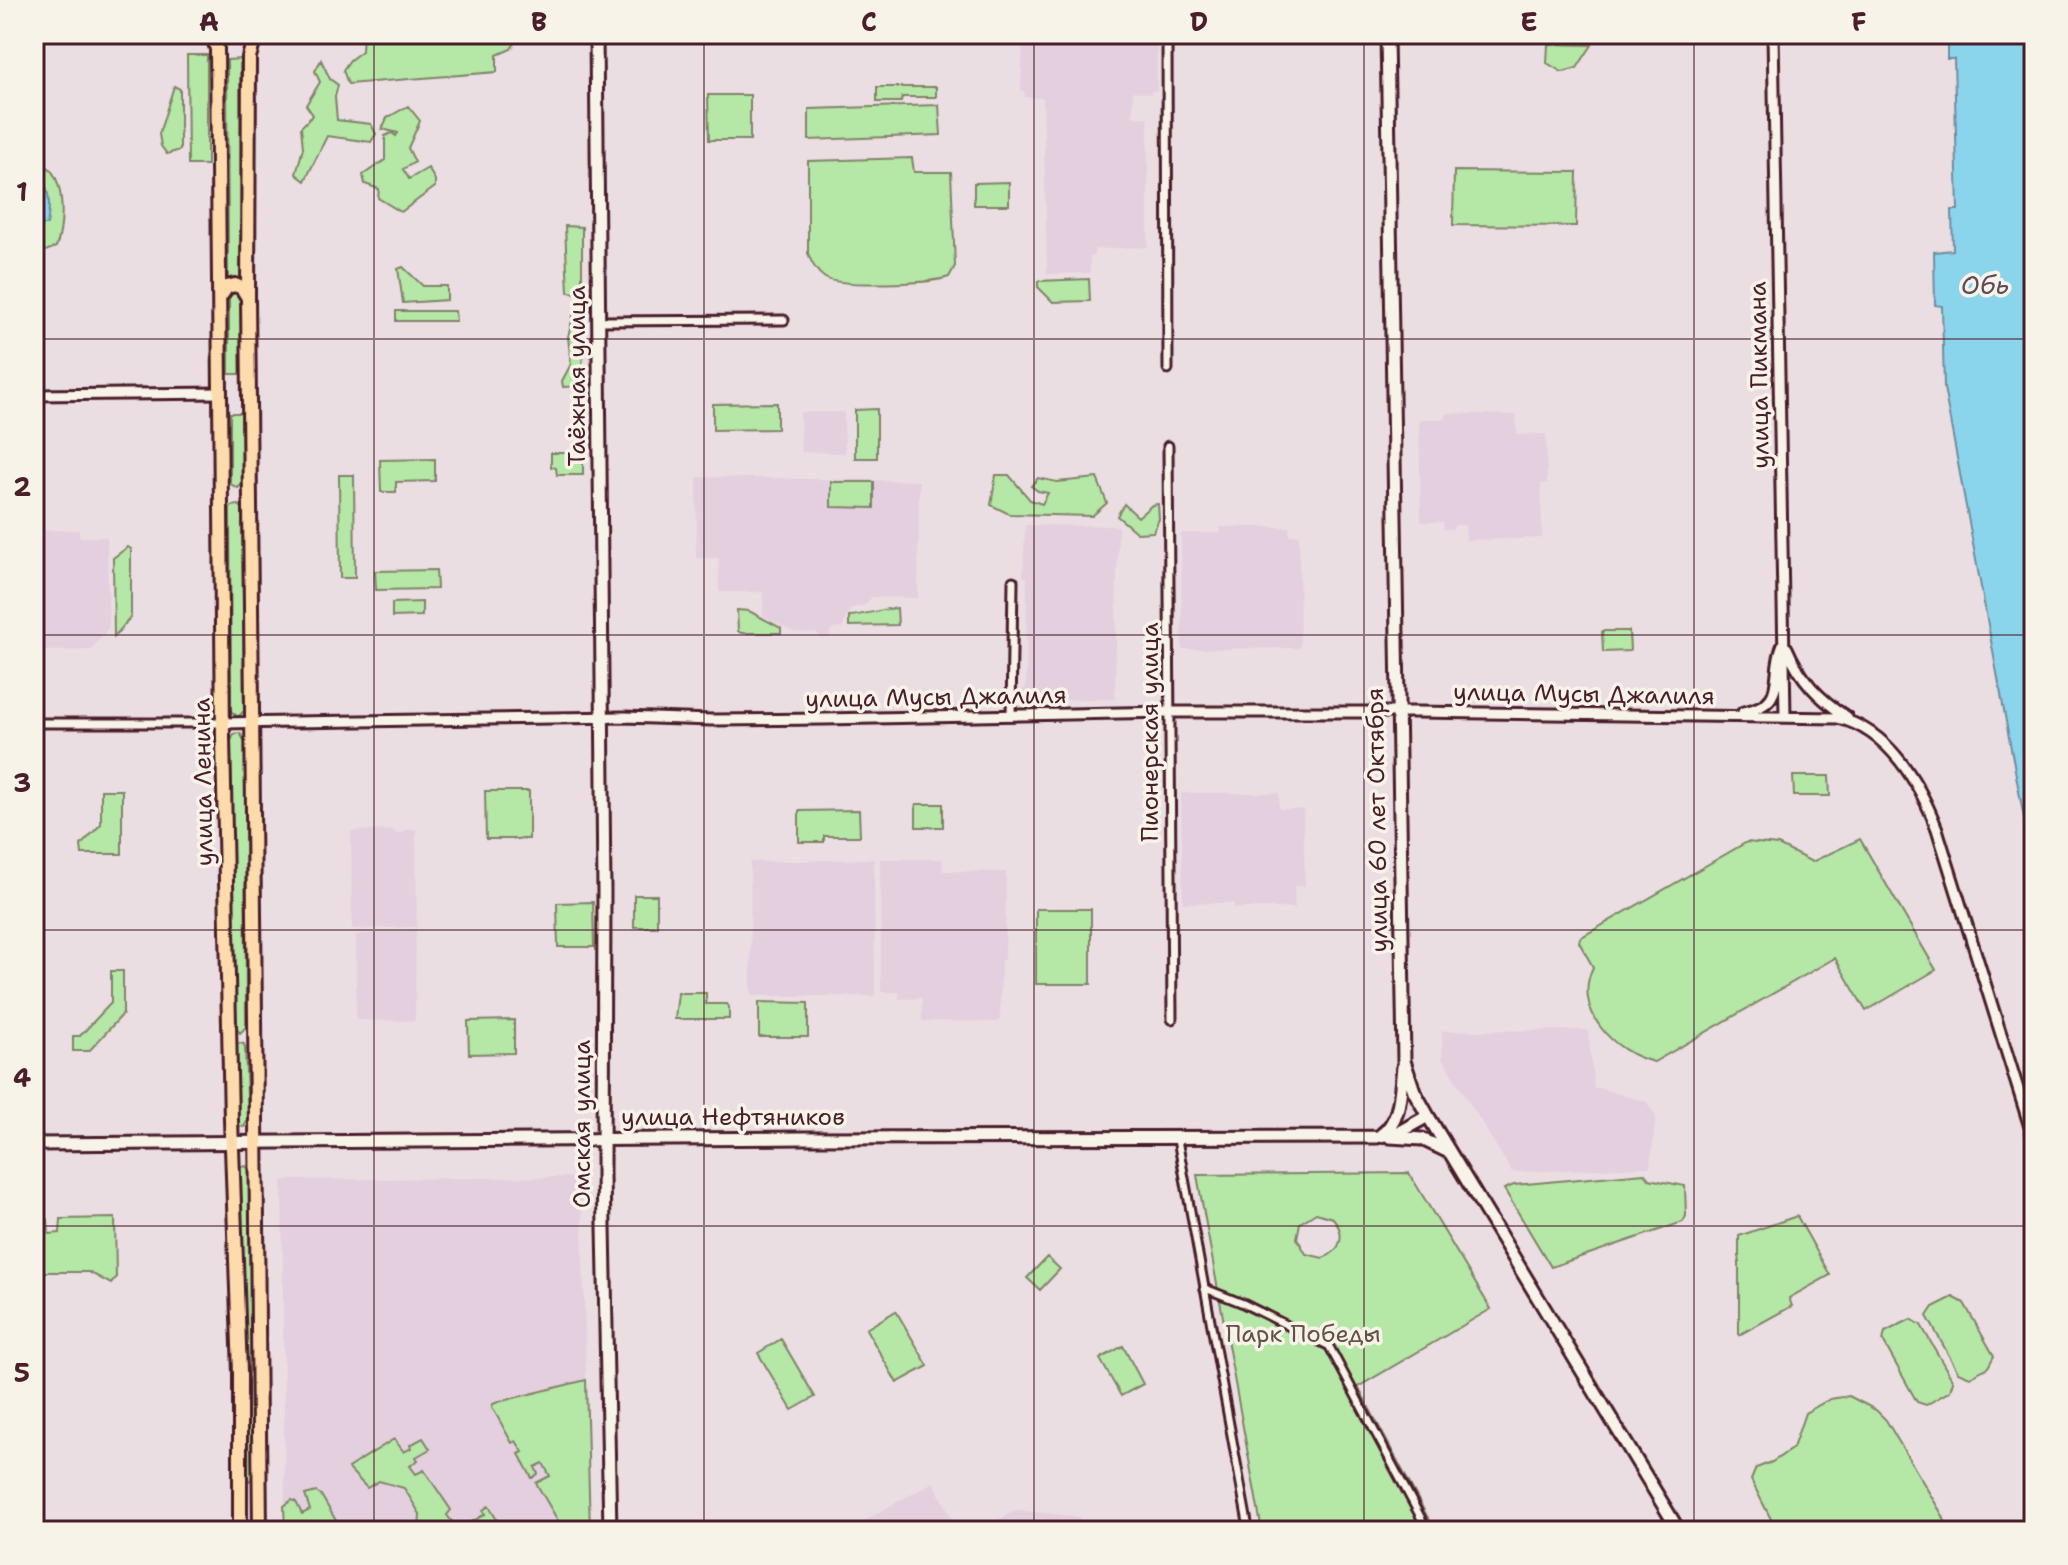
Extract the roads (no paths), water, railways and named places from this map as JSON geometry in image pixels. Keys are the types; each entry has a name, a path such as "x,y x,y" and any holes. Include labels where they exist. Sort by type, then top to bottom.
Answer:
{"main road":[{"name":"улица Ленина","path":"212,34 218,54 223,723 239,1326 240,1531"},
{"name":"улица Ленина","path":"256,34 249,57 248,298 260,1531"},
{"name":"Таёжная улица","path":"596,34 602,718"},
{"name":"улица 60 лет Октября","path":"1387,34 1404,1061 1414,1091 1428,1116 1679,1531"},
{"path":"220,299 227,287 235,285 242,288 248,298"},
{"path":"222,495 250,495"},
{"name":"Омская улица","path":"602,718 603,1139 610,1531"},
{"path":"230,1038 255,1038"},
{"path":"1377,1137 1393,1125 1397,1116 1404,1061"},
{"name":"улица Нефтяников","path":"34,1144 1377,1137 1401,1131 1428,1116"},
{"path":"1377,1137 1422,1139 1439,1145 1454,1156"},
{"path":"239,1487 258,1486"}],"street":[{"path":"1167,34 1168,369"},
{"name":"улица Пикмана","path":"1773,34 1785,716"},
{"path":"599,321 784,320"},
{"path":"34,395 221,393"},
{"name":"Пионерская улица","path":"1168,446 1172,1019"},
{"path":"1011,716 1013,581"},
{"path":"1721,717 1751,711 1772,698 1777,687 1777,656 1784,641"},
{"path":"1784,641 1796,668 1811,689 1879,740 1906,769 1931,813 2034,1140"},
{"name":"улица Мусы Джалиля","path":"34,723 602,718 711,720 1169,712 1397,712 1785,716 1838,718 1858,724"},
{"path":"1177,1137 1249,1531"},
{"path":"1204,1288 1329,1346 1428,1531"}],"water":[{"name":"Обь","path":"1947,34 2034,34 2034,872 1944,388 1942,306 1935,305 1934,252 1953,250 1952,210 1958,210 1954,59 1947,59"},
{"path":"34,184 45,185 47,190 47,225 34,224"}],"park label":[{"name":"Парк Победы","path":"1303,1334"}]}
